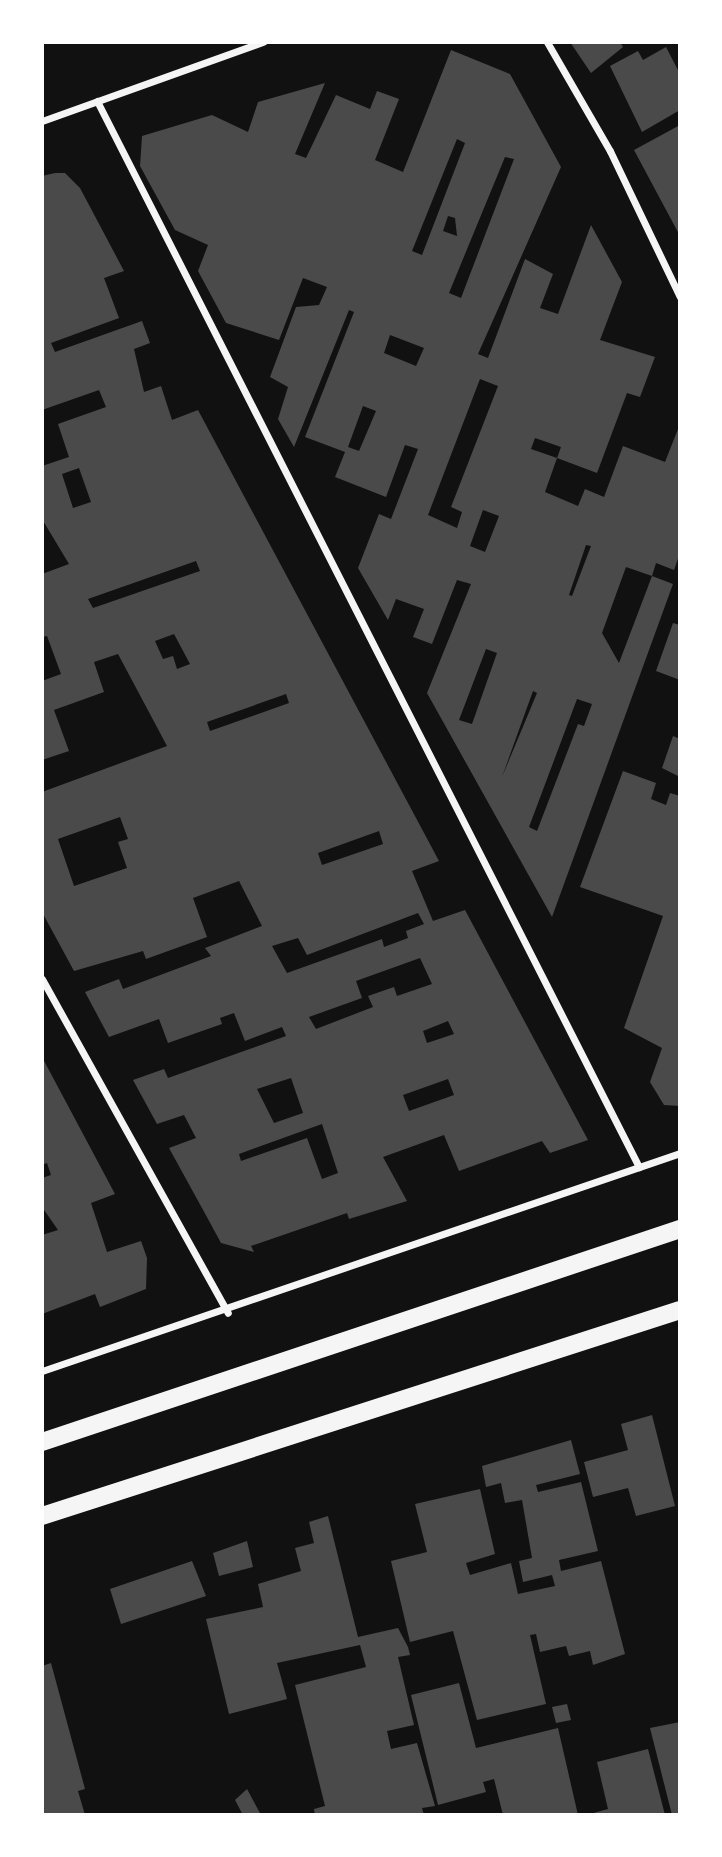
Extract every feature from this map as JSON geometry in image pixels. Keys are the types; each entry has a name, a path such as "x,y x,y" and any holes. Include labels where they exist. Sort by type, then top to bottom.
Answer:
{"main road":[{"path":"42,1442 680,1229"},
{"path":"42,1516 680,1310"}],"street":[{"path":"42,121 263,42"},
{"path":"547,42 680,297"},
{"path":"97,102 639,1167"},
{"path":"42,979 228,1313"},
{"path":"42,1371 228,1313 680,1153"}],"building":[{"path":"570,42 620,42 623,47 591,73"},
{"path":"666,47 680,74 680,110 642,132 610,66 638,51 643,60"},
{"path":"451,50 510,74 561,167 478,354 488,358 525,259 553,274 540,308 558,314 591,225 622,282 600,340 655,357 640,397 627,393 597,473 557,458 545,492 578,506 585,489 604,497 623,446 665,462 680,424 680,553 674,570 656,563 652,576 673,584 552,917 427,693 471,584 457,580 432,644 413,637 424,609 396,599 388,620 358,568 379,514 391,519 418,449 405,445 386,497 335,477 345,452 305,437 354,312 349,310 294,447 278,419 288,387 270,377 296,307 319,305 327,287 303,278 279,340 226,323 198,271 208,245 175,230 140,166 142,136 212,115 248,132 258,102 325,83 295,154 306,158 336,95 370,109 377,91 399,99 375,160 403,172","holes":["457,139 465,143 422,255 412,251","505,157 514,159 461,298 449,293","448,216 455,218 457,236 443,231","390,335 424,348 416,366 384,353","480,379 498,386 451,507 462,512 457,528 428,515","363,406 376,411 359,451 348,447","535,438 561,447 557,458 531,449","483,510 499,516 485,552 470,546","586,545 591,546 572,596 569,595","626,567 652,576 619,663 602,633","486,649 497,653 472,724 459,720","533,691 537,693 502,777","577,699 592,704 584,726 578,724 537,831 529,827"]},
{"path":"680,125 680,236 634,150"},
{"path":"65,173 80,188 124,271 104,278 119,318 51,343 55,352 142,321 150,343 134,349 144,392 161,386 172,420 198,410 439,861 412,871 433,921 465,910 588,1140 550,1153 542,1141 459,1171 444,1135 383,1157 407,1201 349,1219 347,1213 251,1246 254,1252 221,1243 169,1148 196,1138 184,1115 157,1124 133,1080 164,1069 168,1078 286,1036 282,1027 245,1041 234,1013 220,1018 222,1024 168,1043 159,1019 109,1037 85,992 119,979 123,989 211,956 205,948 262,926 239,881 193,898 207,937 146,959 143,951 74,971 42,912 42,792 167,746 118,654 94,662 104,692 54,710 69,751 42,760 42,681 61,674 47,636 42,637 42,574 69,564 42,519 42,466 69,457 58,424 106,407 99,390 42,410 42,176","holes":["79,468 91,502 73,508 62,474","196,561 200,571 93,608 88,599","174,634 190,664 177,669 173,656 163,659 155,641","286,694 289,703 210,731 207,722","120,817 128,839 118,842 127,868 74,886 58,839","379,831 383,844 322,865 318,853","418,913 424,924 406,931 408,938 384,947 382,939 287,973 272,946 298,938 307,955","420,958 432,984 397,996 394,987 368,996 373,1007 316,1029 309,1017 362,998 356,981","448,1021 454,1034 427,1043 423,1031","291,1078 303,1113 274,1123 257,1089","448,1079 454,1095 409,1111 403,1095","322,1124 338,1173 322,1179 307,1138 241,1161 239,1154"]},
{"path":"673,623 680,625 680,680 656,671"},
{"path":"673,736 680,739 680,777 662,768"},
{"path":"623,771 656,783 651,799 666,805 670,793 680,796 680,1106 664,1105 650,1082 662,1048 624,1028 663,916 580,887"},
{"path":"42,1057 115,1194 91,1203 107,1252 141,1241 147,1258 146,1289 100,1307 95,1294 42,1314 42,1235 58,1230 42,1207 42,1178 51,1175 47,1163 42,1165"},
{"path":"652,1415 675,1506 636,1516 628,1488 593,1497 584,1462 628,1450 621,1424"},
{"path":"571,1440 580,1474 536,1485 538,1492 581,1482 598,1551 559,1560 561,1571 601,1561 625,1654 593,1665 590,1651 569,1656 566,1646 540,1652 536,1634 530,1635 546,1704 477,1720 453,1631 410,1642 391,1561 427,1552 415,1504 480,1489 495,1554 466,1563 470,1575 511,1563 518,1594 555,1586 552,1575 523,1582 519,1561 532,1558 522,1500 505,1503 501,1483 486,1487 482,1466"},
{"path":"328,1516 358,1637 398,1628 408,1647 410,1655 398,1657 414,1725 387,1731 391,1749 417,1743 435,1806 422,1808 424,1815 315,1815 314,1809 325,1806 295,1685 366,1667 360,1645 277,1663 287,1699 229,1714 206,1619 263,1607 258,1584 301,1571 295,1548 314,1543 309,1522"},
{"path":"247,1541 253,1567 219,1576 213,1553"},
{"path":"192,1561 206,1596 121,1624 110,1589"},
{"path":"51,1663 85,1789 78,1791 85,1815 42,1815 42,1666"},
{"path":"459,1683 476,1748 558,1728 578,1815 503,1815 494,1779 483,1782 486,1792 438,1805 411,1695"},
{"path":"567,1704 571,1720 556,1723 552,1707"},
{"path":"680,1722 680,1815 672,1815 650,1728"},
{"path":"648,1749 665,1815 586,1815 608,1809 597,1762"},
{"path":"247,1789 261,1815 243,1815 235,1800"}]}
